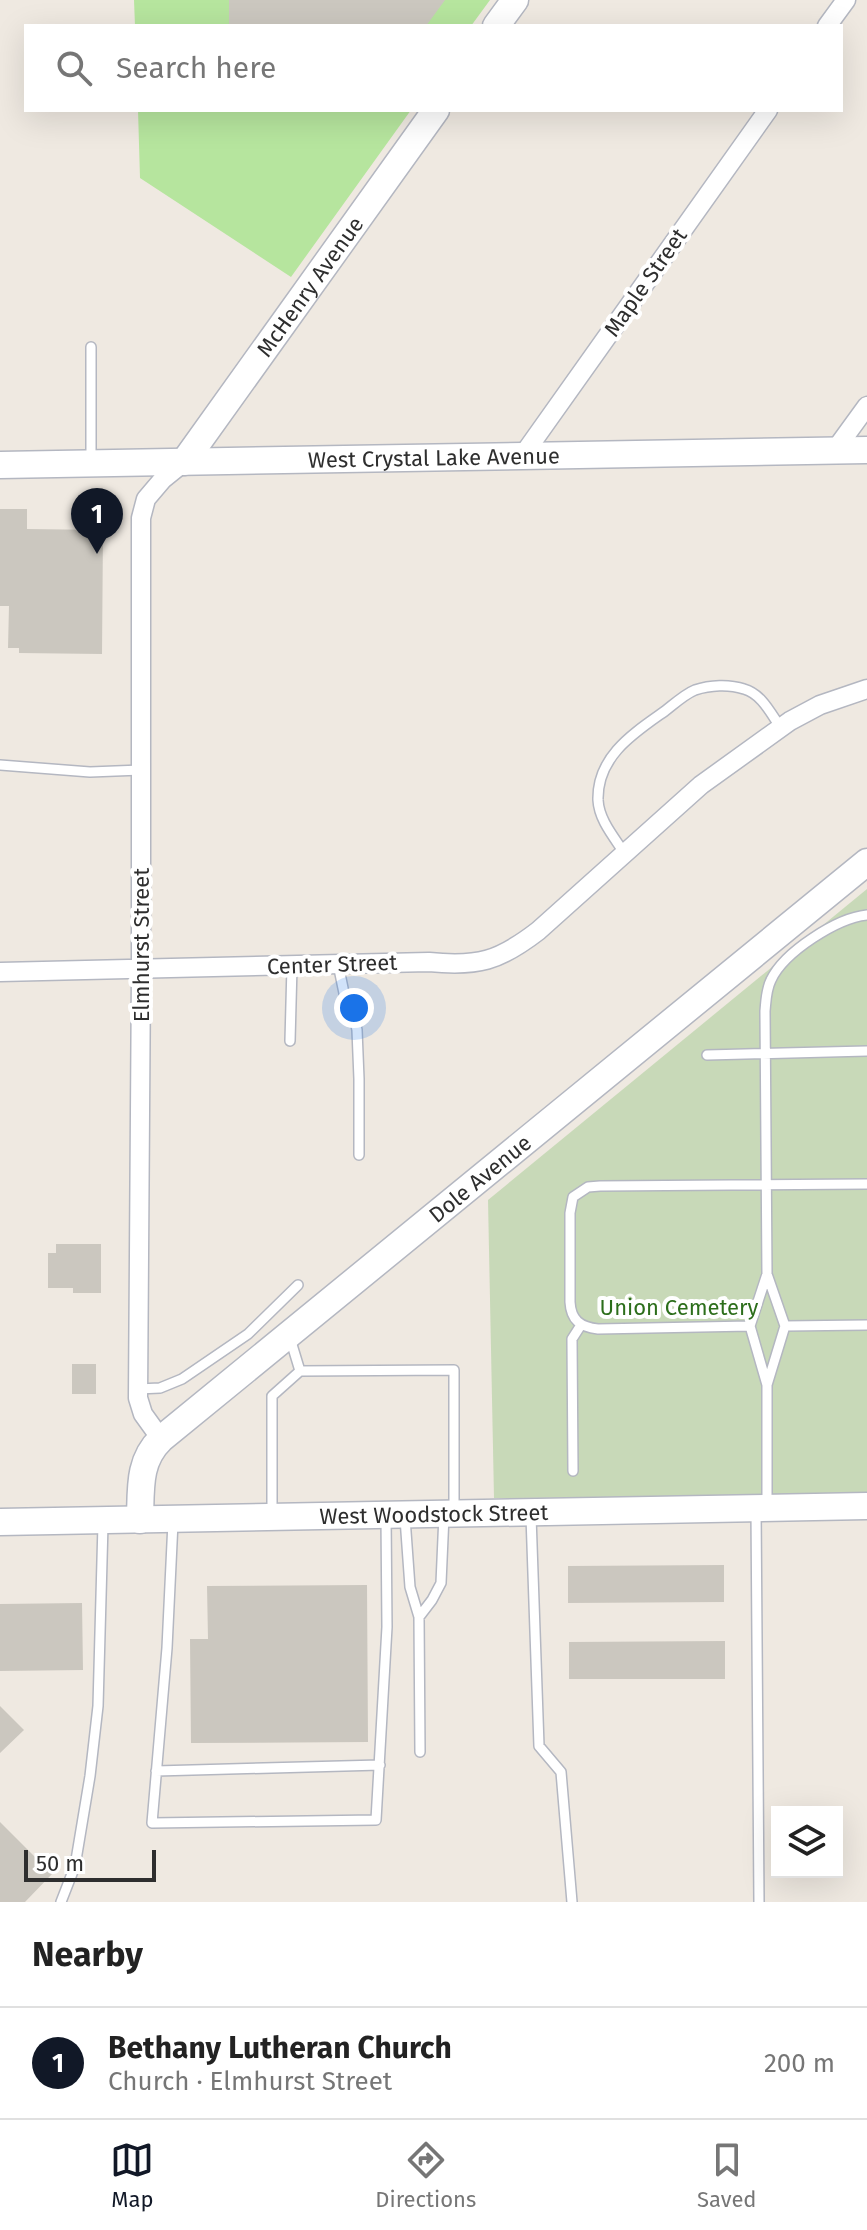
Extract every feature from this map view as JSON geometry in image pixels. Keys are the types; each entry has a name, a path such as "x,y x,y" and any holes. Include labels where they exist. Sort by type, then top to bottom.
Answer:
{"street":[{"path":"497,24 515,0"},
{"path":"828,24 846,0"},
{"name":"McHenry Avenue","path":"184,462 435,112"},
{"name":"Maple Street","path":"523,455 767,112"},
{"path":"835,450 867,406"},
{"name":"West Crystal Lake Avenue","path":"0,465 867,450"},
{"name":"Elmhurst Street","path":"161,1439 143,1414 138,1398 141,518 146,499 163,479 184,462"},
{"name":"Center Street","path":"0,972 429,962 457,964 500,957 538,931 701,785 781,728 820,705 867,689"},
{"name":"Dole Avenue","path":"140,1520 145,1462 149,1450 161,1439 867,862"},
{"name":"West Woodstock Street","path":"0,1522 867,1506"}],"lane":[{"path":"91,347 91,464"},
{"path":"625,854 602,818 598,799 602,776 611,756 628,738 694,690 718,685 744,689 758,697 781,728"},
{"path":"0,765 90,772 141,770"},
{"path":"767,1385 750,1326 767,1274 766,1002 769,983 803,945 844,919 867,915"},
{"path":"338,964 357,1030 359,1155"},
{"path":"290,1041 292,966"},
{"path":"707,1055 867,1051"},
{"path":"750,1326 598,1329 574,1320 570,1287 570,1213 573,1197 588,1187 600,1186 867,1184"},
{"path":"759,1902 761,1507 767,1385 785,1326 767,1274"},
{"path":"138,1389 160,1388 182,1379 248,1334 298,1285"},
{"path":"573,1471 572,1339 581,1325"},
{"path":"785,1326 867,1325"},
{"path":"289,1334 300,1371"},
{"path":"272,1517 272,1396 300,1371 454,1370 449,1514 441,1583 419,1617"},
{"path":"531,1513 539,1746 561,1772 572,1902"},
{"path":"396,1515 419,1617 420,1752"},
{"path":"173,1519 167,1648 152,1823 376,1820 396,1515"},
{"path":"61,1902 75,1866 98,1706 103,1521"},
{"path":"156,1771 380,1765"}],"green space":[{"path":"134,0 490,0 472,24 135,24"},
{"path":"138,112 410,112 291,277 140,178"},
{"name":"Union Cemetery","path":"867,889 867,1496 494,1498 488,1200"}],"building":[{"path":"229,0 445,0 427,24 229,24"},
{"path":"0,509 27,509 27,529 103,530 102,654 19,653 19,648 8,648 9,606 0,606"},
{"path":"56,1244 101,1244 101,1293 73,1293 73,1288 48,1288 48,1253 56,1253"},
{"path":"72,1364 96,1364 96,1394 72,1394"},
{"path":"724,1565 724,1602 568,1603 568,1566"},
{"path":"367,1585 368,1742 191,1743 190,1639 208,1639 207,1586"},
{"path":"82,1603 83,1670 0,1671 0,1604"},
{"path":"725,1641 725,1679 569,1679 569,1642"},
{"path":"0,1706 24,1730 0,1753"},
{"path":"0,1822 52,1874 25,1902 0,1902"}],"place":[{"name":"Bethany Lutheran Church","path":"97,554"}]}
